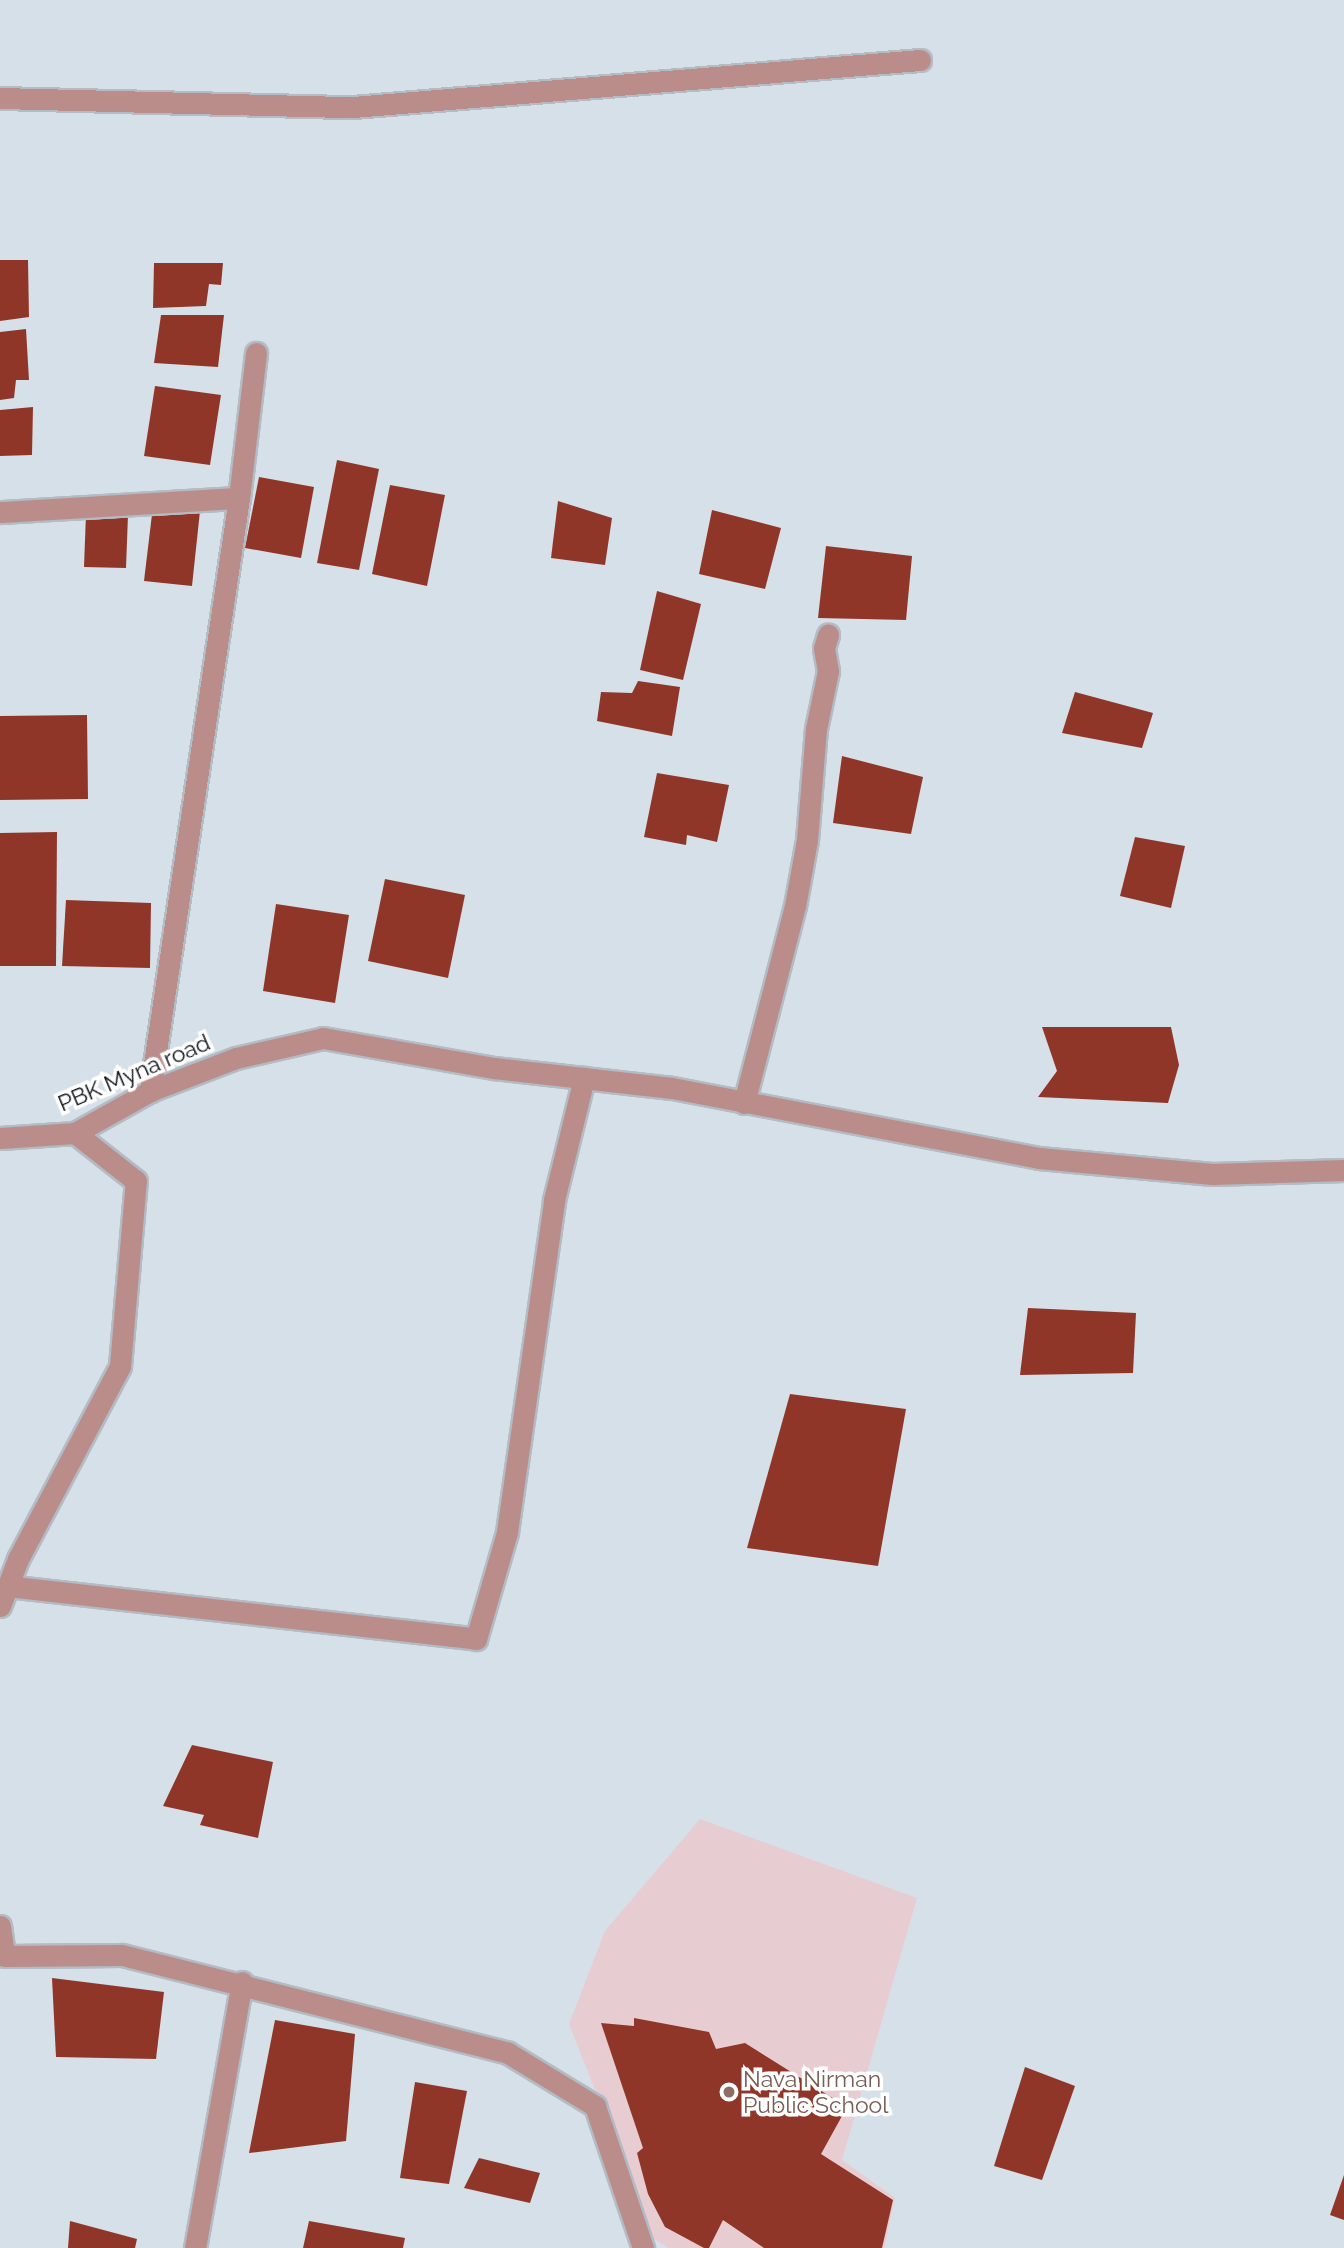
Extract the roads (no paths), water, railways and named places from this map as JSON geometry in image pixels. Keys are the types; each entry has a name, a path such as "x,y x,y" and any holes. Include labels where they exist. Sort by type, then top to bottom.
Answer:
{"street":[{"path":"0,98 353,107 920,60"},
{"path":"150,1091 239,498 256,353"},
{"path":"0,512 239,498"},
{"path":"744,1103 797,893 814,742 828,671 824,648 828,635"},
{"name":"PBK Myna road","path":"0,1138 75,1133 150,1091 236,1058 323,1038 494,1068 672,1088 1039,1158 1212,1174 1344,1170"},
{"path":"75,1133 136,1181 120,1366 4,1596 476,1639 507,1532 554,1200 584,1078"},
{"path":"0,1926 2,1956 122,1955 242,1982 508,2053 595,2106 643,2248"},
{"path":"195,2248 242,1982"}],"place":[{"name":"Nava Nirman Public School","path":"729,2092"}]}
